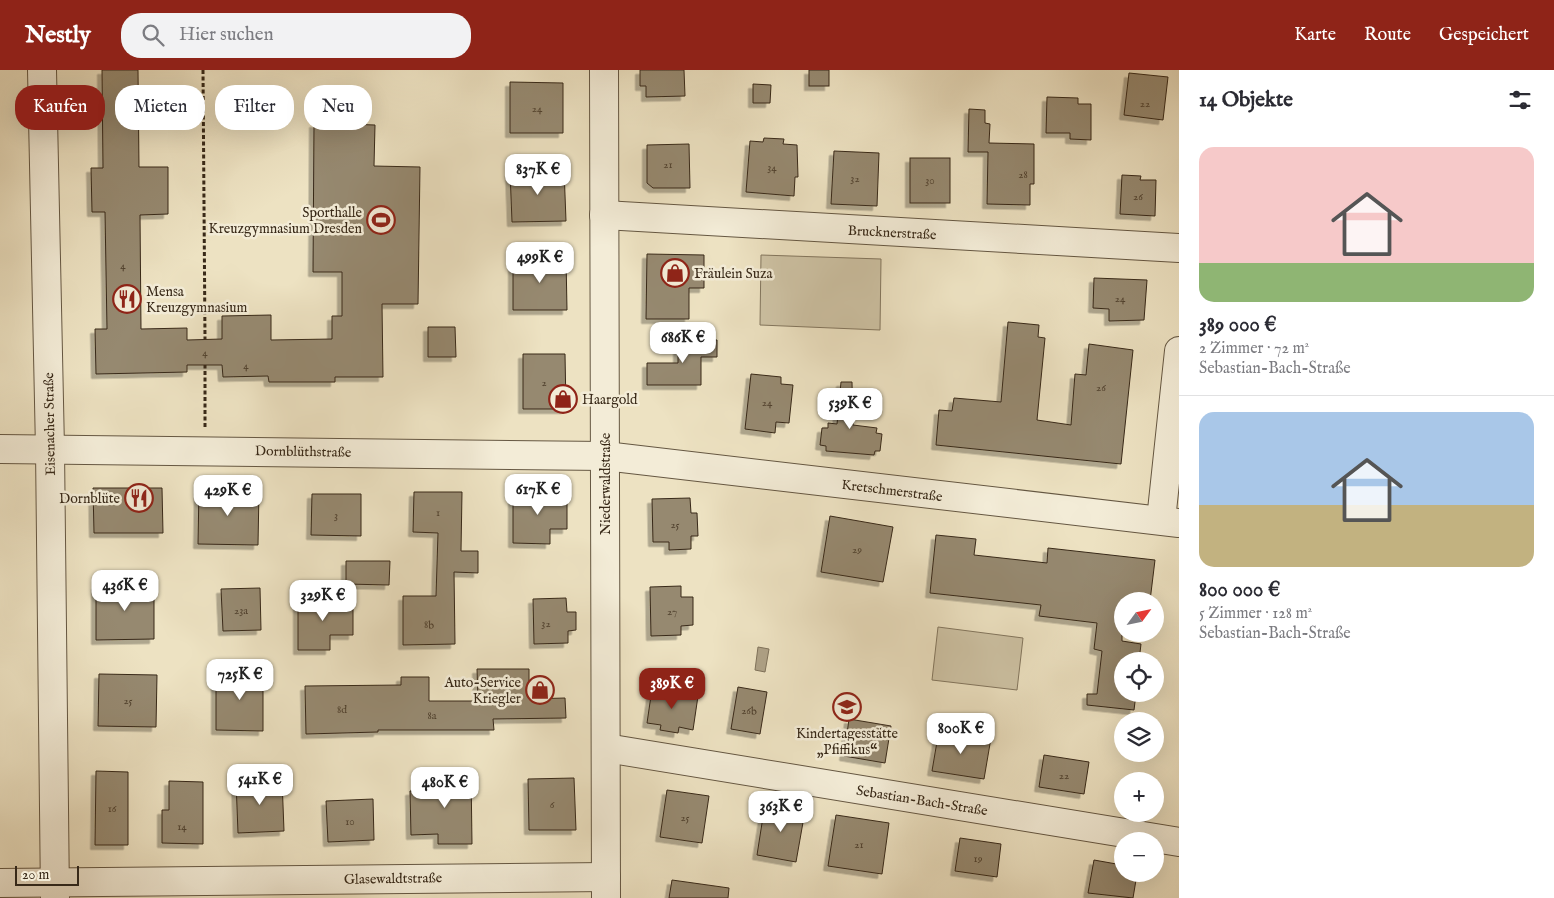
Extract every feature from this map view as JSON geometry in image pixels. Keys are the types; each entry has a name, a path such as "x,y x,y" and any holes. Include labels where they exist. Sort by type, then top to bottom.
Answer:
{"street":[{"name":"Eisenacher Straße","path":"42,70 50,449 55,890"},
{"name":"Niederwaldstraße","path":"604,70 606,887"},
{"name":"Brucknerstraße","path":"604,215 1179,248"},
{"path":"1170,522 1179,351"},
{"name":"Dornblüthstraße","path":"0,449 605,456"},
{"name":"Kretschmerstraße","path":"605,456 1170,522"},
{"name":"Sebastian-Bach-Straße","path":"606,748 1179,842"},
{"name":"Glasewaldtstraße","path":"0,883 55,890 606,887"}],"path":[{"path":"203,70 205,339"},
{"path":"205,365 205,450"}],"shaded area":[{"path":"761,255 881,259 880,330 760,325"},
{"path":"938,627 1023,638 1017,690 932,680"},
{"path":"758,647 769,649 765,672 755,670"}],"building":[{"path":"102,70 138,70 138,85 115,85 115,130 139,130 139,167 168,167 168,214 140,215 141,329 187,328 187,340 222,339 222,316 271,315 271,340 332,339 332,316 342,316 342,272 313,272 314,130 372,130 372,125 375,125 374,166 420,167 418,304 382,304 383,377 335,377 335,382 269,382 268,376 223,377 222,365 187,365 187,372 96,374 95,329 107,329 105,212 92,212 91,168 103,168 105,85 102,85"},
{"path":"640,70 684,70 685,96 646,97 646,86 640,86"},
{"path":"809,70 829,70 829,86 809,86"},
{"path":"1129,73 1168,77 1163,120 1124,115"},
{"path":"510,82 563,83 563,133 510,133"},
{"path":"753,84 771,85 770,103 753,103"},
{"path":"1047,97 1078,98 1078,104 1091,104 1091,140 1070,139 1070,133 1046,133"},
{"path":"969,109 985,110 985,123 990,124 989,143 1034,144 1034,184 1030,184 1030,205 987,204 988,152 968,152"},
{"path":"764,138 784,139 783,144 797,145 798,177 795,177 794,196 746,192 750,141 763,142"},
{"path":"689,144 690,188 653,188 647,183 647,145"},
{"path":"834,151 879,153 877,206 831,204"},
{"path":"910,158 950,158 950,203 910,203"},
{"path":"564,169 566,221 512,222 510,171"},
{"path":"1122,175 1141,176 1140,180 1156,180 1155,216 1120,214"},
{"path":"647,254 704,255 704,288 689,288 689,319 646,319"},
{"path":"513,258 566,258 567,310 513,310"},
{"path":"1094,278 1147,280 1144,320 1109,321 1109,309 1093,308"},
{"path":"1008,322 1039,325 1038,337 1045,338 1037,420 1071,425 1075,374 1086,375 1089,344 1133,350 1121,464 936,445 939,410 952,411 954,398 1001,402"},
{"path":"428,327 455,327 456,357 428,357"},
{"path":"678,339 717,340 717,357 701,357 701,385 647,385 647,363 678,363"},
{"path":"523,354 565,354 566,409 523,409"},
{"path":"751,374 781,377 781,384 793,385 789,423 776,422 775,433 745,429"},
{"path":"841,382 852,382 853,425 877,428 876,433 882,434 880,451 875,451 874,455 826,451 826,446 820,445 822,428 828,428 828,423 837,424"},
{"path":"93,488 162,488 163,533 94,533"},
{"path":"199,489 259,490 258,545 198,544"},
{"path":"414,492 462,492 461,551 478,551 478,573 454,572 455,644 403,645 403,596 436,596 438,533 413,532"},
{"path":"513,493 567,493 567,529 550,529 550,544 513,543"},
{"path":"312,494 361,494 361,536 311,535"},
{"path":"690,498 691,513 697,513 698,536 691,536 691,549 669,550 669,542 653,542 652,499"},
{"path":"830,516 893,527 883,582 821,572"},
{"path":"936,535 976,539 974,555 1047,563 1048,548 1155,560 1151,592 1114,592 1114,642 1141,644 1140,652 1114,652 1114,702 1135,702 1134,710 1087,705 1087,694 1097,694 1102,651 1094,649 1097,623 1039,616 1041,605 930,593"},
{"path":"346,561 390,561 389,585 346,584"},
{"path":"154,584 154,639 96,640 96,585"},
{"path":"681,586 681,597 693,597 693,625 681,626 681,635 651,636 650,587"},
{"path":"260,588 261,630 223,631 221,589"},
{"path":"566,598 567,612 576,612 576,630 568,631 568,643 534,644 533,599"},
{"path":"353,599 353,635 330,635 330,650 298,650 298,600"},
{"path":"477,669 529,669 529,699 565,698 566,718 493,719 494,730 378,730 378,732 306,734 305,686 401,685 401,677 429,677 429,701 478,701"},
{"path":"216,672 263,672 263,731 216,730"},
{"path":"99,674 157,675 156,727 98,726"},
{"path":"738,687 767,692 760,734 731,729"},
{"path":"652,689 698,696 693,730 679,727 678,733 660,730 661,725 647,723"},
{"path":"849,719 891,726 885,763 844,756"},
{"path":"939,730 991,738 984,779 932,771"},
{"path":"1044,755 1089,762 1084,794 1039,787"},
{"path":"96,771 128,772 128,845 95,845"},
{"path":"436,772 471,772 472,844 438,844 438,834 411,835 410,791 437,790"},
{"path":"574,778 576,830 529,830 528,779"},
{"path":"282,779 284,831 238,833 236,781"},
{"path":"169,781 203,782 203,844 162,843 162,810 169,810"},
{"path":"667,790 709,796 702,843 660,837"},
{"path":"373,799 374,840 328,842 326,801"},
{"path":"765,804 805,811 796,862 757,855"},
{"path":"836,815 889,823 882,874 828,866"},
{"path":"960,838 1001,844 997,877 955,871"},
{"path":"1094,860 1114,864 1114,882 1136,882 1133,898 1088,893"},
{"path":"672,880 729,888 728,898 669,898"}],"place":[{"name":"Sporthalle Kreuzgymnasium Dresden","path":"381,220"},
{"name":"Fräulein Suza","path":"675,273"},
{"name":"Mensa Kreuzgymnasium","path":"127,299"},
{"name":"Haargold","path":"563,399"},
{"name":"Dornblüte","path":"139,498"},
{"name":"Auto-Service Kriegler","path":"540,690"},
{"name":"Kindertagesstätte „Pfiffikus“","path":"847,707"}]}
